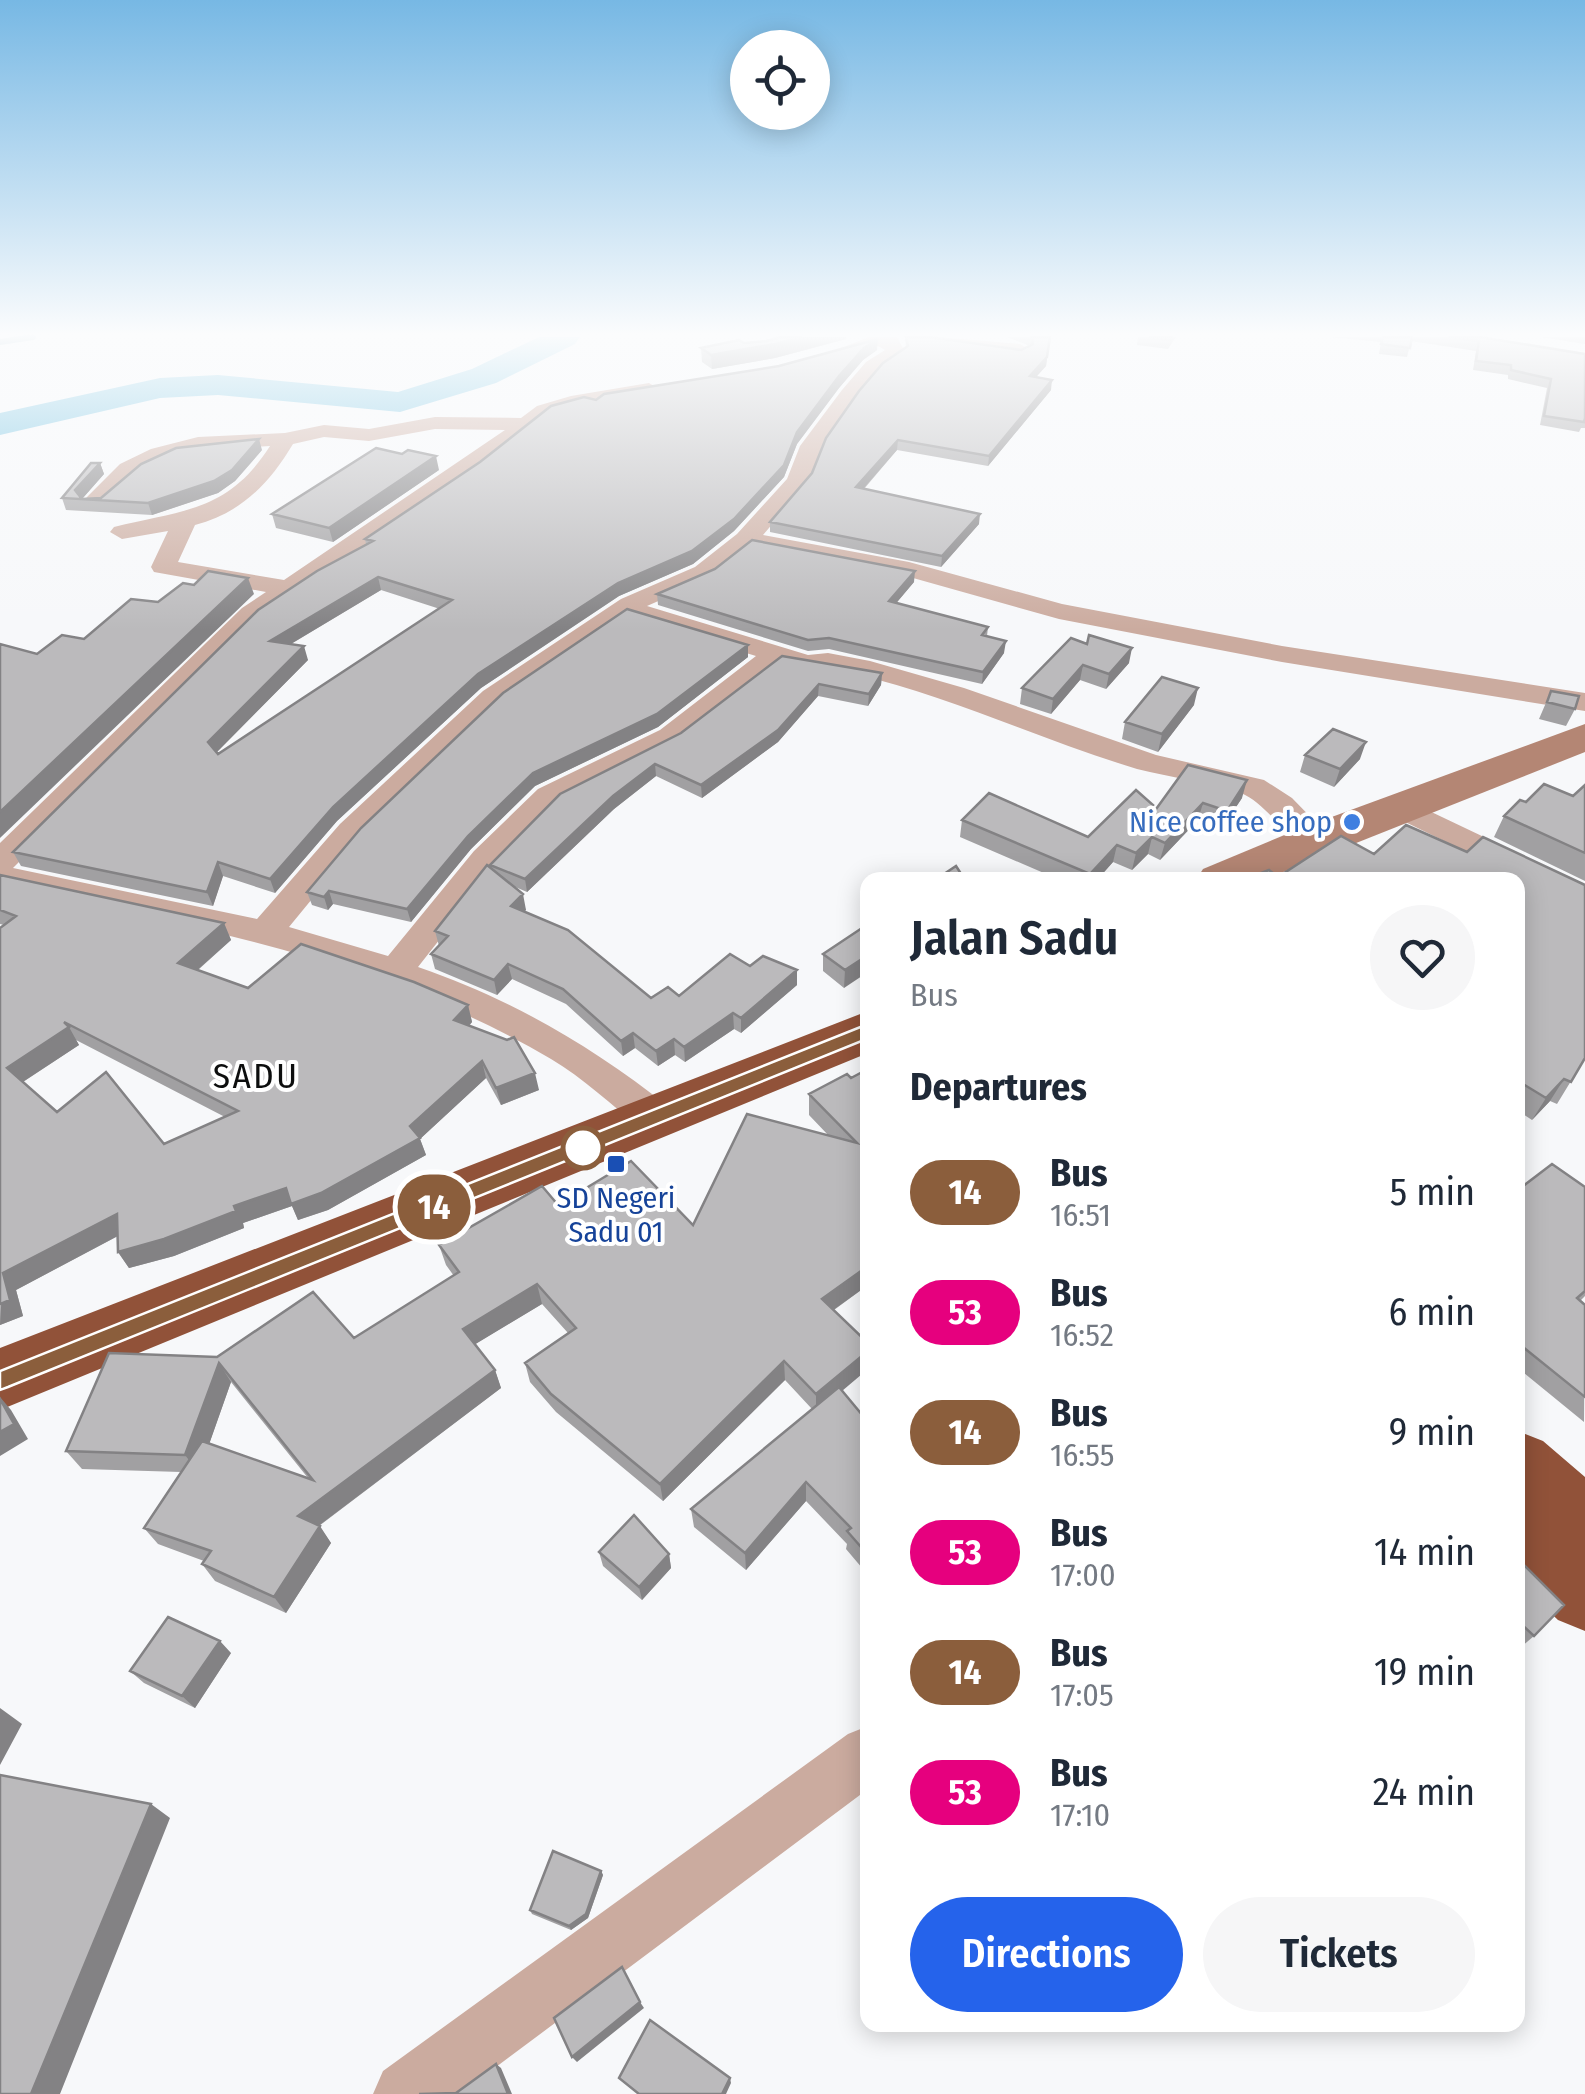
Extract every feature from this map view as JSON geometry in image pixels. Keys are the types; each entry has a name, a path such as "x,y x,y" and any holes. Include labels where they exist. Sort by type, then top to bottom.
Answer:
{"highway":[{"path":"0,1379 860,1034"},
{"path":"1525,1471 1585,1524"},
{"path":"1525,1538 1585,1592"}],"main road":[{"path":"1239,872 1585,737"}],"street":[{"path":"95,502 128,470 159,454 210,441 286,440 308,435"},
{"path":"4,878 251,614 472,466 511,435"},
{"path":"268,930 351,831 493,696 625,608 704,572 746,538 798,481 820,435"},
{"path":"122,532 184,522 226,506 265,472 286,440"},
{"path":"184,522 163,568 290,590"},
{"path":"746,538 909,569 1060,611 1282,654 1585,702"},
{"path":"625,608 808,664 828,661 860,667 954,694 1147,762 1253,787 1281,806 1316,839"},
{"path":"397,970 486,858 548,796 670,736 776,654"},
{"path":"1402,808 1585,899"},
{"path":"4,878 268,930 397,970 472,1000 568,1051 655,1118"},
{"path":"406,2094 860,1760"}],"building":[{"path":"515,435 796,435 784,465 734,519 692,551 618,583 478,674 333,807 270,879 218,862 207,892 13,852 258,610 317,571 373,541 365,539","holes":["378,577 452,600 218,754 208,742 304,646 270,641"]},
{"path":"828,435 1007,435 989,456 898,440 856,487 980,514 942,556 770,522 812,473"},
{"path":"259,439 232,470 214,481 148,503 62,498 91,463 100,463 75,490 82,499 101,498 141,464 176,448"},
{"path":"376,448 436,456 329,528 272,514"},
{"path":"752,540 915,571 889,601 988,627 982,635 1006,641 983,672 829,638 808,640 657,594 715,569"},
{"path":"208,571 248,578 0,812 0,644 37,654 62,635 84,639 131,599 158,602 183,583 194,585"},
{"path":"627,609 748,645 657,714 533,773 468,836 407,909 329,891 324,897 307,892 361,828 503,693"},
{"path":"1089,635 1132,648 1109,674 1083,665 1053,699 1022,688 1071,638 1087,644"},
{"path":"782,656 882,673 869,694 819,684 778,730 701,785 655,764 613,796 525,879 490,865 560,794 681,733"},
{"path":"1162,677 1198,688 1162,734 1125,722"},
{"path":"1551,691 1579,696 1575,709 1547,702"},
{"path":"1333,729 1366,742 1340,769 1305,755"},
{"path":"1188,765 1247,780 1227,811 1203,803 1165,843 1152,837 1136,853 1117,845 1092,872 962,820 989,793 1088,837 1136,790 1153,805 1139,820 1146,823"},
{"path":"1544,784 1573,796 1585,785 1585,853 1504,816"},
{"path":"1406,825 1467,852 1483,837 1585,885 1585,1058 1571,1082 1564,1079 1546,1098 1525,1085 1525,872 1286,872 1341,836 1374,854"},
{"path":"487,865 523,894 511,906 568,930 651,998 668,987 679,996 730,954 750,966 763,956 797,970 741,1018 733,1013 684,1047 674,1039 656,1051 633,1033 621,1041 563,989 508,964 494,980 431,954 448,936 435,931"},
{"path":"0,875 224,923 178,963 248,988 301,944 414,982 468,1005 454,1020 507,1040 514,1037 535,1073 496,1088 482,1061 410,1126 420,1138 321,1193 291,1204 286,1188 234,1206 236,1211 164,1239 118,1252 117,1214 3,1273 10,1300 0,1304 0,928 16,916 0,910","holes":["64,1022 238,1111 164,1144 106,1072 57,1112 7,1068 69,1027"]},
{"path":"860,929 860,960 845,970 823,954"},
{"path":"860,1073 860,1272 822,1299 860,1335 860,1358 816,1394 784,1361 660,1484 551,1394 525,1363 576,1328 537,1284 463,1329 495,1370 298,1516 320,1526 274,1597 202,1564 211,1551 144,1528 202,1441 313,1480 219,1363 185,1455 66,1451 109,1353 217,1357 313,1292 354,1338 459,1272 439,1245 542,1186 558,1205 631,1161 693,1225 747,1114 857,1143 809,1094 847,1074 851,1078"},
{"path":"1552,1164 1585,1187 1585,1291 1577,1298 1585,1305 1585,1397 1525,1349 1525,1185"},
{"path":"839,1387 860,1412 860,1546 847,1531 851,1528 806,1482 745,1553 691,1509"},
{"path":"0,1399 14,1424 0,1432"},
{"path":"634,1515 669,1554 639,1587 599,1552"},
{"path":"1525,1566 1564,1605 1534,1636 1525,1628"},
{"path":"168,1617 220,1641 182,1696 130,1671"},
{"path":"0,1775 151,1804 31,2094 0,2094"},
{"path":"553,1851 601,1871 586,1914 569,1926 530,1910"},
{"path":"622,1967 640,2002 572,2057 554,2018"},
{"path":"650,2020 730,2078 722,2094 639,2094 619,2078"},
{"path":"496,2064 508,2094 419,2094 456,2093"}],"bus line":[{"name":"14","path":"0,1379 860,1034"}],"place":[{"name":"Nice coffee shop","path":"1352,822"},
{"name":"SD Negeri Sadu 01","path":"616,1164"}],"district":[{"name":"SADU","path":"256,1076"}]}
